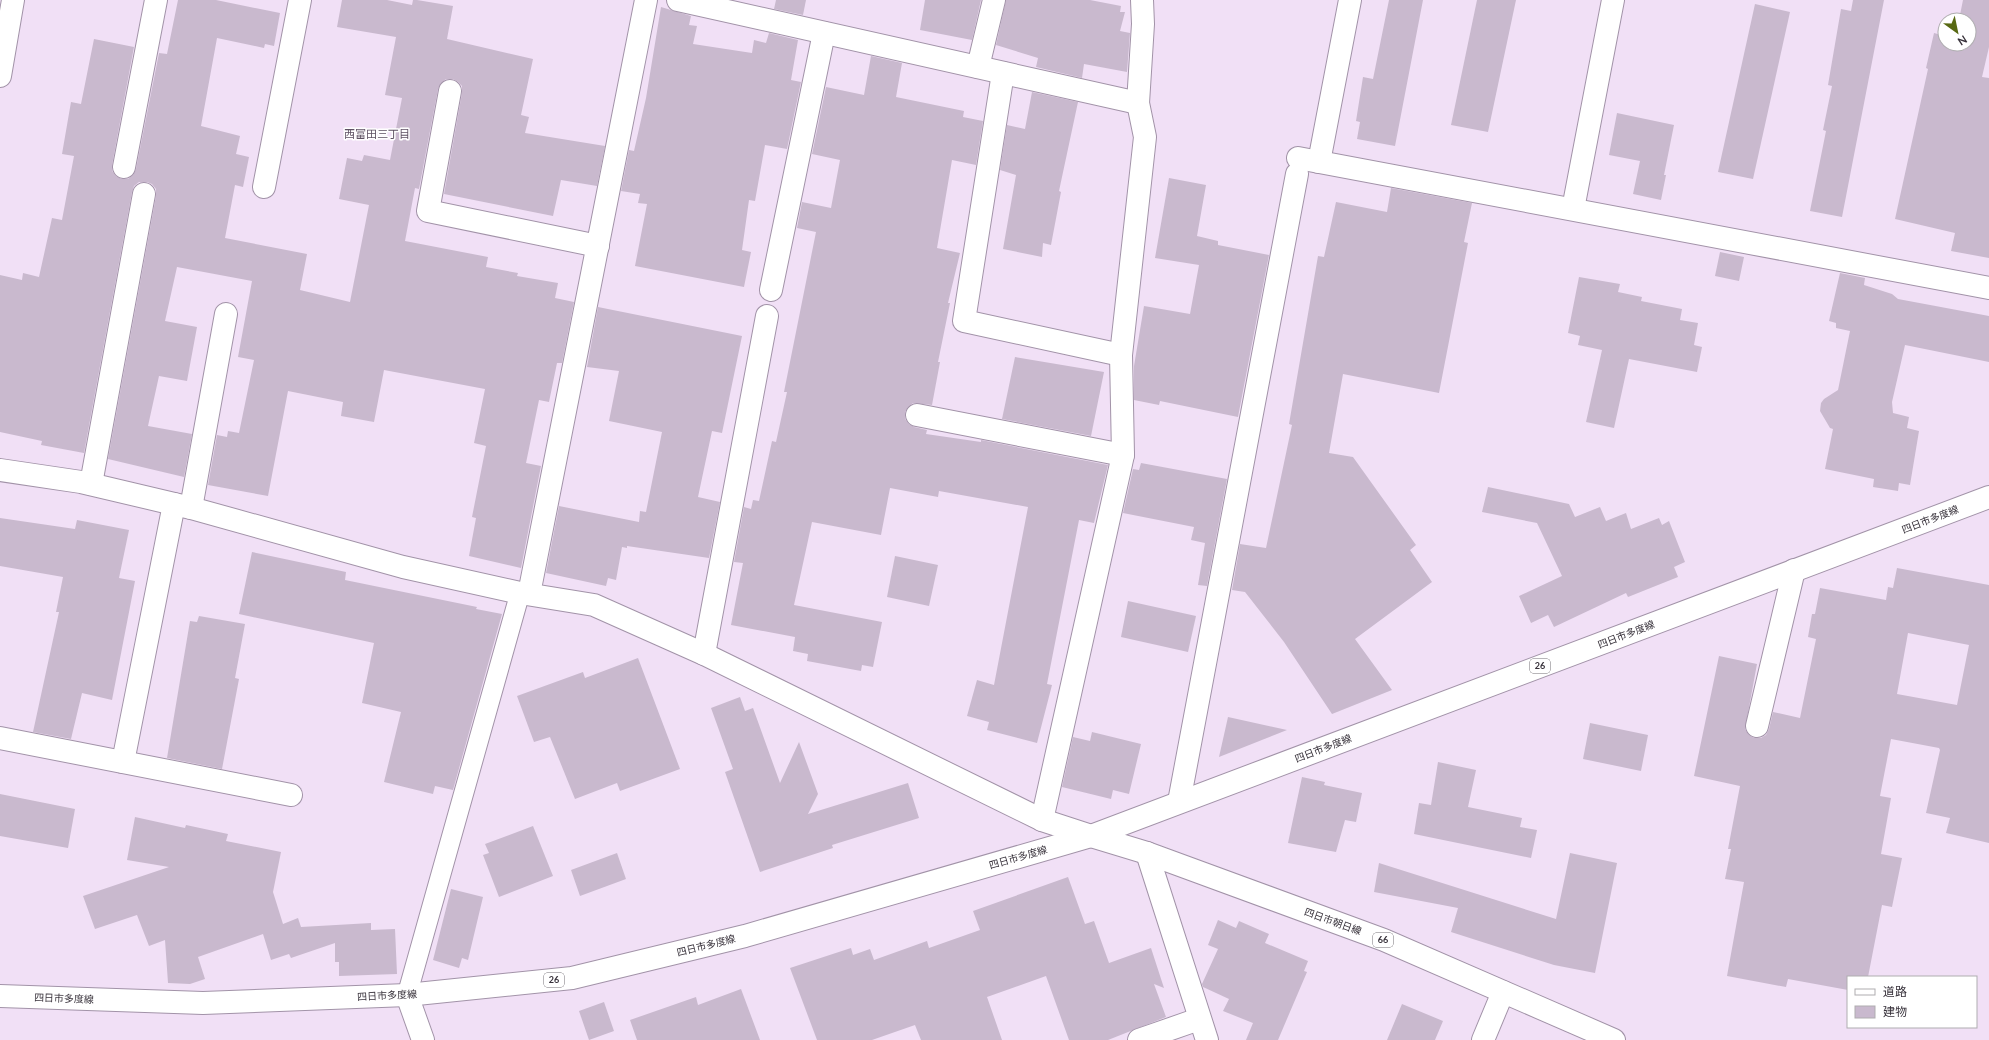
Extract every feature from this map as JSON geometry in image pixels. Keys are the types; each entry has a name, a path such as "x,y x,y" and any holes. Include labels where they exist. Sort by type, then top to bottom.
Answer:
{"street":[{"path":"0,76 13,0"},
{"path":"124,167 156,0"},
{"path":"264,188 300,0"},
{"path":"524,593 598,246 646,0"},
{"path":"678,0 1138,103"},
{"path":"978,67 994,0"},
{"path":"1042,820 1123,455 1121,355 1145,137 1138,103 1143,24 1142,0"},
{"path":"1178,802 1305,164 1350,0"},
{"path":"1573,209 1612,0"},
{"path":"771,290 824,33"},
{"path":"1003,73 964,321 1121,355"},
{"path":"450,91 428,210 598,246"},
{"path":"1305,164 1573,209 1989,288"},
{"path":"91,484 144,194"},
{"path":"123,762 226,314"},
{"path":"704,654 767,316"},
{"path":"916,415 1123,455"},
{"name":"四日市朝日線","path":"0,470 91,484 182,506 403,566 524,593 594,605 704,654 1042,820 1147,853 1384,940 1614,1040"},
{"name":"四日市多度線","path":"0,996 202,1003 407,995 572,978 745,936 1091,836 1989,497"},
{"path":"1757,726 1794,570"},
{"path":"0,738 291,796"},
{"path":"1147,853 1199,1019 1207,1040"},
{"path":"1483,1040 1504,992"},
{"path":"407,995 423,1040"},
{"path":"1139,1040 1199,1019"}],"lane":[{"path":"407,995 524,593"}],"building":[{"path":"178,0 216,0 280,13 274,46 265,44 264,48 217,38 201,126 240,136 236,154 249,157 243,187 235,185 225,238 307,254 300,290 350,302 369,205 339,199 347,158 362,161 364,155 390,160 402,98 385,95 396,37 337,27 342,0 387,0 412,5 413,0 417,0 453,6 447,39 533,59 521,115 529,117 525,133 605,146 597,186 561,180 553,216 444,194 462,93 462,86 458,82 453,79 446,79 441,83 438,89 419,189 415,188 405,241 488,257 486,267 518,273 517,276 558,283 555,298 574,302 562,363 557,363 549,402 539,400 526,463 541,466 521,568 469,556 476,518 472,517 486,446 474,443 485,389 384,370 374,422 341,416 343,402 288,391 268,496 208,485 217,435 227,437 228,431 239,433 254,360 238,357 252,281 177,267 165,321 197,327 187,381 159,376 148,426 192,434 184,477 108,459 156,196 156,189 152,184 147,182 139,182 134,186 132,192 84,453 41,445 42,441 0,432 0,275 22,280 23,273 39,277 52,218 62,220 74,156 62,154 71,102 81,104 94,39 134,47 112,165 112,171 116,176 121,179 128,179 133,175 136,169 159,53 167,54"},
{"path":"776,0 806,0 803,15 774,9"},
{"path":"925,0 981,0 972,40 920,30"},
{"path":"1006,0 1090,0 1121,6 1120,12 1125,12 1120,31 1130,33 1127,72 1084,64 1082,78 1036,67 1038,58 996,45"},
{"path":"1389,0 1423,0 1395,146 1357,139 1360,122 1356,121 1363,77 1373,79"},
{"path":"1477,0 1516,0 1488,132 1451,125"},
{"path":"1853,0 1884,0 1842,217 1810,211 1826,131 1823,130 1832,86 1828,85 1841,9 1851,11"},
{"path":"1963,0 1989,0 1989,47 1982,77 1989,78 1989,258 1951,251 1955,233 1895,219 1928,69 1926,68 1934,33 1937,34 1937,52 1977,52 1977,12 1961,12"},
{"path":"1755,4 1790,12 1753,179 1718,172"},
{"path":"661,7 691,16 689,25 697,26 693,44 752,53 754,40 766,43 769,33 798,40 791,80 801,82 787,149 765,145 755,201 749,200 742,250 751,252 744,287 635,266 647,204 638,203 640,194 621,191 629,150 634,151 646,98"},
{"path":"871,56 902,63 896,97 964,111 963,117 983,121 976,165 952,160 937,248 960,253 948,303 950,303 938,362 940,362 932,405 913,403 905,412 905,419 914,427 927,430 926,434 981,442 981,440 1108,465 1094,523 1079,520 1047,684 1052,685 1037,743 987,730 989,722 967,716 977,680 994,685 1028,507 939,491 938,497 890,488 881,535 812,522 794,605 882,622 873,667 862,665 861,671 807,661 808,654 793,651 795,637 731,625 743,563 734,562 744,507 751,509 753,500 759,501 772,441 776,442 787,392 784,392 816,232 797,228 802,202 831,208 840,160 812,154 826,87 864,95"},
{"path":"1032,92 1078,102 1059,191 1061,192 1051,245 1043,243 1042,257 1003,249 1016,175 1000,170 1007,125 1025,129"},
{"path":"1617,113 1674,125 1664,175 1666,175 1661,200 1633,194 1640,161 1609,155"},
{"path":"1169,178 1206,185 1197,236 1218,241 1218,245 1269,255 1238,417 1160,401 1159,405 1134,400 1134,366 1144,306 1190,314 1199,265 1155,258"},
{"path":"1391,188 1472,203 1464,242 1468,243 1439,393 1343,374 1329,453 1353,457 1416,545 1410,550 1432,582 1355,639 1392,690 1332,714 1284,642 1245,592 1232,590 1240,544 1266,548 1292,425 1289,424 1318,256 1324,257 1336,202 1387,212"},
{"path":"1720,252 1744,257 1739,281 1715,276"},
{"path":"1840,273 1865,278 1864,285 1892,294 1898,299 1989,316 1989,362 1905,345 1892,402 1893,413 1909,417 1907,428 1919,431 1910,485 1899,483 1898,491 1873,487 1874,479 1825,469 1833,429 1830,428 1820,411 1821,403 1824,399 1838,390 1850,331 1836,328 1836,323 1829,321"},
{"path":"1579,277 1620,284 1618,292 1642,297 1641,301 1682,309 1680,320 1698,323 1694,345 1702,347 1697,372 1629,359 1614,428 1586,422 1602,350 1578,345 1580,336 1568,333"},
{"path":"598,307 742,336 722,433 712,431 698,497 720,502 709,558 627,546 627,548 622,547 616,580 608,578 606,586 546,573 559,506 639,522 640,511 646,512 662,432 609,421 619,371 587,367"},
{"path":"1015,357 1104,372 1091,436 1002,419"},
{"path":"1141,463 1227,479 1207,586 1198,585 1205,543 1191,540 1194,527 1123,513 1133,469 1139,470"},
{"path":"1488,487 1569,504 1575,517 1600,507 1606,521 1626,513 1631,529 1659,518 1662,525 1669,521 1685,562 1674,567 1678,577 1628,597 1626,593 1554,627 1548,615 1531,623 1519,596 1562,576 1537,523 1482,512"},
{"path":"0,518 75,529 77,520 129,530 119,578 135,581 112,700 82,693 71,739 33,732 59,612 56,612 63,577 0,566"},
{"path":"252,552 346,572 345,580 477,607 476,609 502,614 453,790 435,786 433,794 384,782 401,712 362,703 374,643 239,614"},
{"path":"895,556 938,565 929,606 887,597"},
{"path":"1897,568 1989,585 1989,843 1946,833 1950,818 1926,813 1940,750 1939,748 1891,739 1880,796 1891,798 1881,854 1902,858 1892,907 1882,905 1868,976 1847,976 1847,990 1788,979 1786,987 1727,976 1744,882 1725,879 1731,849 1728,849 1740,786 1694,776 1719,656 1757,664 1745,729 1749,735 1754,738 1761,738 1766,735 1769,729 1773,712 1800,718 1816,639 1808,637 1812,614 1815,614 1820,588 1886,600 1888,587 1893,588","holes":["1908,633 1969,645 1957,705 1897,694"]},
{"path":"1128,601 1196,616 1188,652 1121,637"},
{"path":"199,616 245,624 235,678 239,679 222,769 167,758 190,621 197,622"},
{"path":"638,658 680,769 620,791 617,783 575,799 550,737 534,742 517,696 583,672 585,678"},
{"path":"740,697 745,711 753,708 780,783 799,742 818,794 808,814 908,783 919,818 832,845 833,848 760,872 725,772 733,769 711,708"},
{"path":"1228,717 1287,730 1219,757"},
{"path":"1590,723 1648,735 1641,771 1583,759"},
{"path":"1092,732 1141,744 1129,794 1113,790 1111,799 1062,787 1073,737 1090,741"},
{"path":"1438,762 1476,770 1468,807 1522,818 1520,827 1537,830 1531,858 1414,834 1419,803 1431,805"},
{"path":"1302,777 1325,782 1324,785 1362,793 1356,822 1345,820 1336,852 1288,843"},
{"path":"0,794 75,809 68,848 0,836"},
{"path":"135,817 185,828 186,825 228,834 226,841 281,852 273,892 283,924 298,918 301,927 371,923 371,930 395,929 397,974 339,976 339,962 335,962 335,943 291,958 289,954 271,960 263,934 198,957 205,979 190,984 168,983 165,940 149,946 137,915 95,929 83,896 169,867 127,860"},
{"path":"533,826 553,876 499,897 483,855 489,853 485,844"},
{"path":"617,853 626,879 580,896 571,870"},
{"path":"1570,853 1617,863 1595,973 1554,965 1451,932 1458,908 1374,892 1379,863 1556,919"},
{"path":"1068,877 1085,924 1094,921 1109,963 1151,948 1164,988 1154,984 1166,1017 1108,1040 1069,1040 1046,976 987,997 1002,1040 921,1040 915,1025 872,1040 817,1040 790,968 851,948 853,955 870,949 874,960 927,941 929,948 980,930 973,911"},
{"path":"451,889 483,897 468,960 462,958 459,968 433,960"},
{"path":"1218,920 1236,928 1239,921 1269,934 1265,943 1308,961 1304,971 1307,972 1278,1040 1246,1040 1253,1023 1223,1011 1229,999 1203,987 1202,984 1218,949 1208,945"},
{"path":"741,989 760,1040 637,1040 630,1020 696,997 698,1005"},
{"path":"604,1002 614,1031 589,1040 579,1011"},
{"path":"1402,1004 1443,1021 1435,1040 1387,1040"}],"district":[{"name":"西富田三丁目","path":"377,134"}]}
